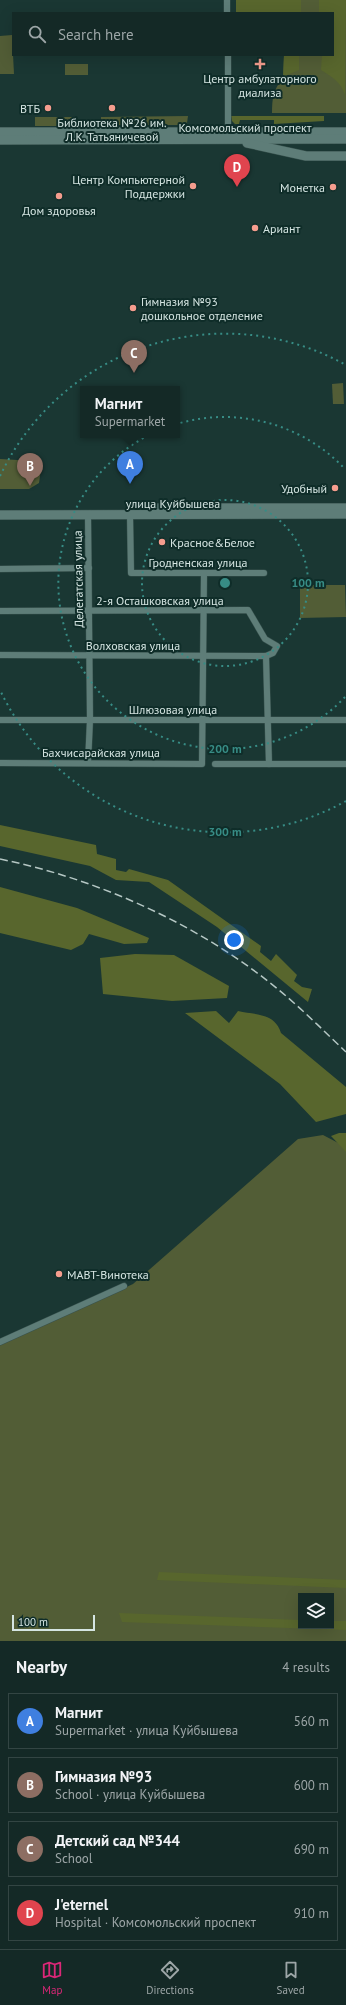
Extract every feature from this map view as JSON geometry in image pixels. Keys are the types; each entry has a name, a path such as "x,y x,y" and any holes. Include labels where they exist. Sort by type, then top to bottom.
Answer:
{"main road":[{"name":"Комсомольский проспект","path":"0,132 228,132 345,137"},
{"name":"Комсомольский проспект","path":"0,140 228,132"},
{"path":"228,132 306,156 346,156"},
{"name":"улица Куйбышева","path":"0,514 295,511 346,508"},
{"name":"улица Куйбышева","path":"0,509 130,515 235,511"},
{"name":"улица Куйбышева","path":"295,511 346,514"}],"street":[{"path":"227,0 227,12"},
{"path":"228,56 228,132"},
{"name":"Делегатская улица","path":"88,512 90,720 88,763"},
{"name":"Гродненская улица","path":"130,515 131,573 264,573"},
{"path":"0,569 89,568"},
{"path":"202,720 204,573"},
{"name":"2-я Осташковская улица","path":"0,611 248,610 265,639 277,646 273,653 266,656"},
{"name":"Волховская улица","path":"0,655 266,656"},
{"path":"266,656 268,764"},
{"name":"Шлюзовая улица","path":"0,720 346,720"},
{"name":"Бахчисарайская улица","path":"0,762 202,764 202,720"},
{"path":"216,764 346,764"},
{"path":"0,1342 124,1286"}],"green space":[{"path":"236,0 346,0 346,113 272,113 274,94 283,79 284,56 334,56 334,12 236,12"},
{"path":"236,0 301,0 301,12 236,12"},
{"path":"319,0 346,0 345,95 339,83 321,70 322,56 334,56 334,12 319,12"},
{"path":"12,35 14,74 0,74 0,36"},
{"path":"284,56 299,56 299,70 287,75 283,79"},
{"path":"65,64 88,64 88,75 65,75"},
{"path":"188,116 187,123 182,125 101,125 101,117"},
{"path":"231,116 324,116 324,121 274,124 274,120 240,120 239,124 235,124 232,121"},
{"path":"35,117 76,117 76,126 35,126"},
{"path":"343,383 344,404 333,404 332,384"},
{"path":"0,459 35,461 41,469 39,483 29,489 0,489"},
{"path":"300,585 345,585 346,617 300,618"},
{"path":"0,825 96,845 97,854 116,859 116,870 126,872 129,869 168,880 261,946 260,952 271,961 276,954 297,975 294,981 302,987 312,989 308,1002 217,927 149,882 116,880 90,866 0,846"},
{"path":"0,887 77,908 149,938 147,943 124,944 89,934 83,944 71,950 0,933"},
{"path":"135,954 174,955 229,986 227,998 172,1001 103,994 100,958"},
{"path":"216,1011 229,1023 238,1011 258,1014 270,1018 278,1026 281,1033 346,1087 346,1114 316,1122 280,1084 185,1013"},
{"path":"339,1133 346,1133 346,1152 331,1136"},
{"path":"323,1135 346,1147 346,1641 0,1641 0,1345 133,1284 298,1139"},
{"path":"159,1572 346,1580 346,1588 157,1580"},
{"path":"119,1613 298,1620 298,1628 122,1622"},
{"path":"334,1621 346,1621 346,1630 318,1629 334,1629"}],"railway":[{"path":"0,859 38,868 77,880 152,910 188,928 255,971 294,1003 346,1052"}],"place":[{"name":"Центр амбулаторного диализа","path":"260,64"},
{"name":"ВТБ","path":"48,108"},
{"name":"Библиотека №26 им. Л.К. Татьяничевой","path":"112,108"},
{"name":"Центр Компьютерной Поддержки","path":"193,186"},
{"name":"J'eternel","path":"237,187"},
{"name":"Монетка","path":"333,187"},
{"name":"Дом здоровья","path":"59,196"},
{"name":"Ариант","path":"255,228"},
{"name":"Гимназия №93 дошкольное отделение","path":"133,308"},
{"name":"Детский сад №344","path":"134,373"},
{"name":"Магнит","path":"130,484"},
{"name":"Гимназия №93","path":"30,486"},
{"name":"Удобный","path":"335,488"},
{"name":"Красное&Белое","path":"162,542"},
{"name":"МАВТ-Винотека","path":"59,1274"}]}
